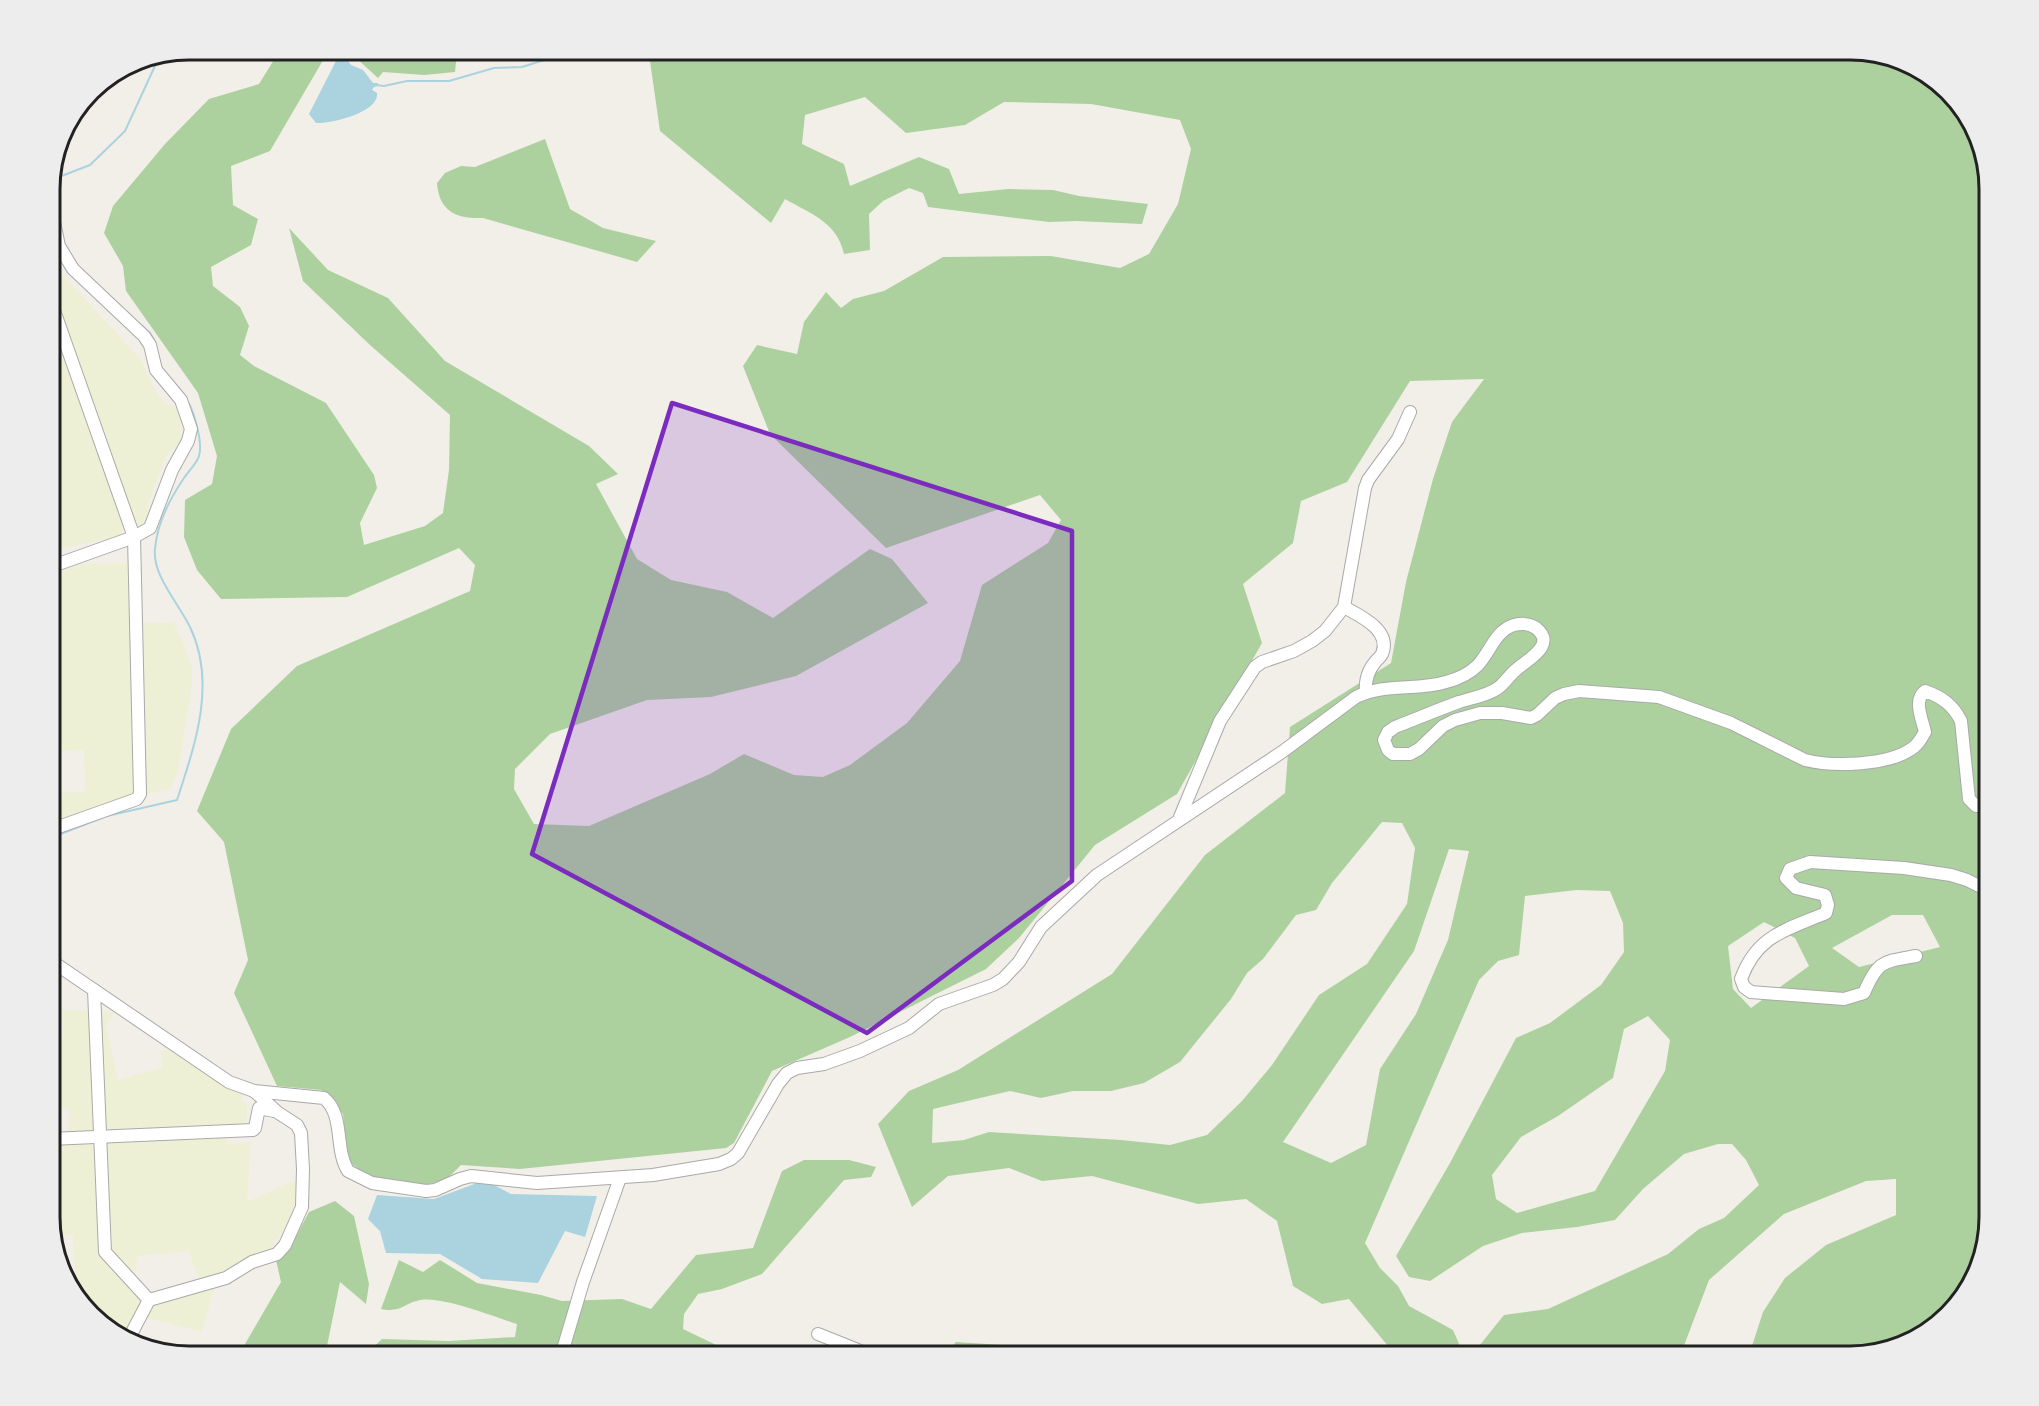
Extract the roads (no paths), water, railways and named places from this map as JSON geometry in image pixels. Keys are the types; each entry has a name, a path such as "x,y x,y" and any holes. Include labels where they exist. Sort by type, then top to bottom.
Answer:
{"street":[{"path":"60,248 73,269 147,340 156,370 181,400 191,429 188,441 172,470 150,528 134,537 60,563"},
{"path":"60,327 134,537 140,794 137,799 60,826"},
{"path":"1180,818 1220,721 1255,667 1312,641 1325,631 1344,607 1365,488 1368,480 1398,439 1410,412"},
{"path":"1344,607 1372,622 1382,640 1382,655 1373,664 1367,676 1366,692"},
{"path":"60,967 229,1082 254,1091 324,1098 332,1105 336,1115 342,1162 348,1171 358,1178 382,1186 426,1191 435,1190 471,1176 537,1182 620,1178 702,1168 731,1159 738,1152 778,1084 787,1073 796,1068 824,1064 860,1051 909,1028 939,1004 993,985 1003,979 1019,963 1041,927 1070,898 1109,865 1282,752 1366,692 1437,684 1463,676 1477,667 1503,631 1510,626 1527,623 1539,630 1543,637 1543,644 1536,655 1491,692 1395,727 1388,732 1384,740 1388,750 1393,754 1410,754 1419,749 1443,726 1480,713 1502,713 1531,718 1538,715 1555,698 1580,691 1659,697 1731,723 1805,760 1821,763 1857,763 1887,759 1914,747 1925,732 1918,701 1920,694 1925,691 1941,697 1956,710 1961,721 1969,799 1979,806"},
{"path":"1916,956 1880,964 1872,973 1864,993 1844,999 1751,992 1744,987 1741,979 1747,962 1756,950 1770,938 1826,913 1828,905 1825,895 1796,888 1786,878 1790,869 1810,862 1904,868 1951,875 1979,886"},
{"path":"94,990 105,1252 149,1300"},
{"path":"132,1333 149,1300 226,1278 252,1262 277,1254 285,1245 302,1207 301,1132 297,1125 277,1112 254,1091"},
{"path":"60,1138 253,1130 258,1108 277,1112"},
{"path":"564,1346 583,1282 620,1178"},
{"path":"819,1334 848,1346"}],"water":[{"path":"347,60 351,65 363,70 373,83 378,83 378,86 372,90 377,93 376,100 371,106 353,116 316,123 309,114 336,61"},
{"path":"485,1180 511,1194 597,1196 585,1237 565,1231 538,1283 482,1279 440,1254 386,1253 380,1231 368,1219 377,1195 434,1199"}],"waterway":[{"path":"376,85 384,86 407,81 449,81 494,68 522,67 544,60"},
{"path":"60,176 90,165 125,131 156,64"},
{"path":"142,326 154,340"},
{"path":"60,834 107,816 177,800 184,779 200,714 202,670 198,648 190,627 158,569 155,549 158,530 169,503 199,456 200,443 197,426 186,399"}]}
